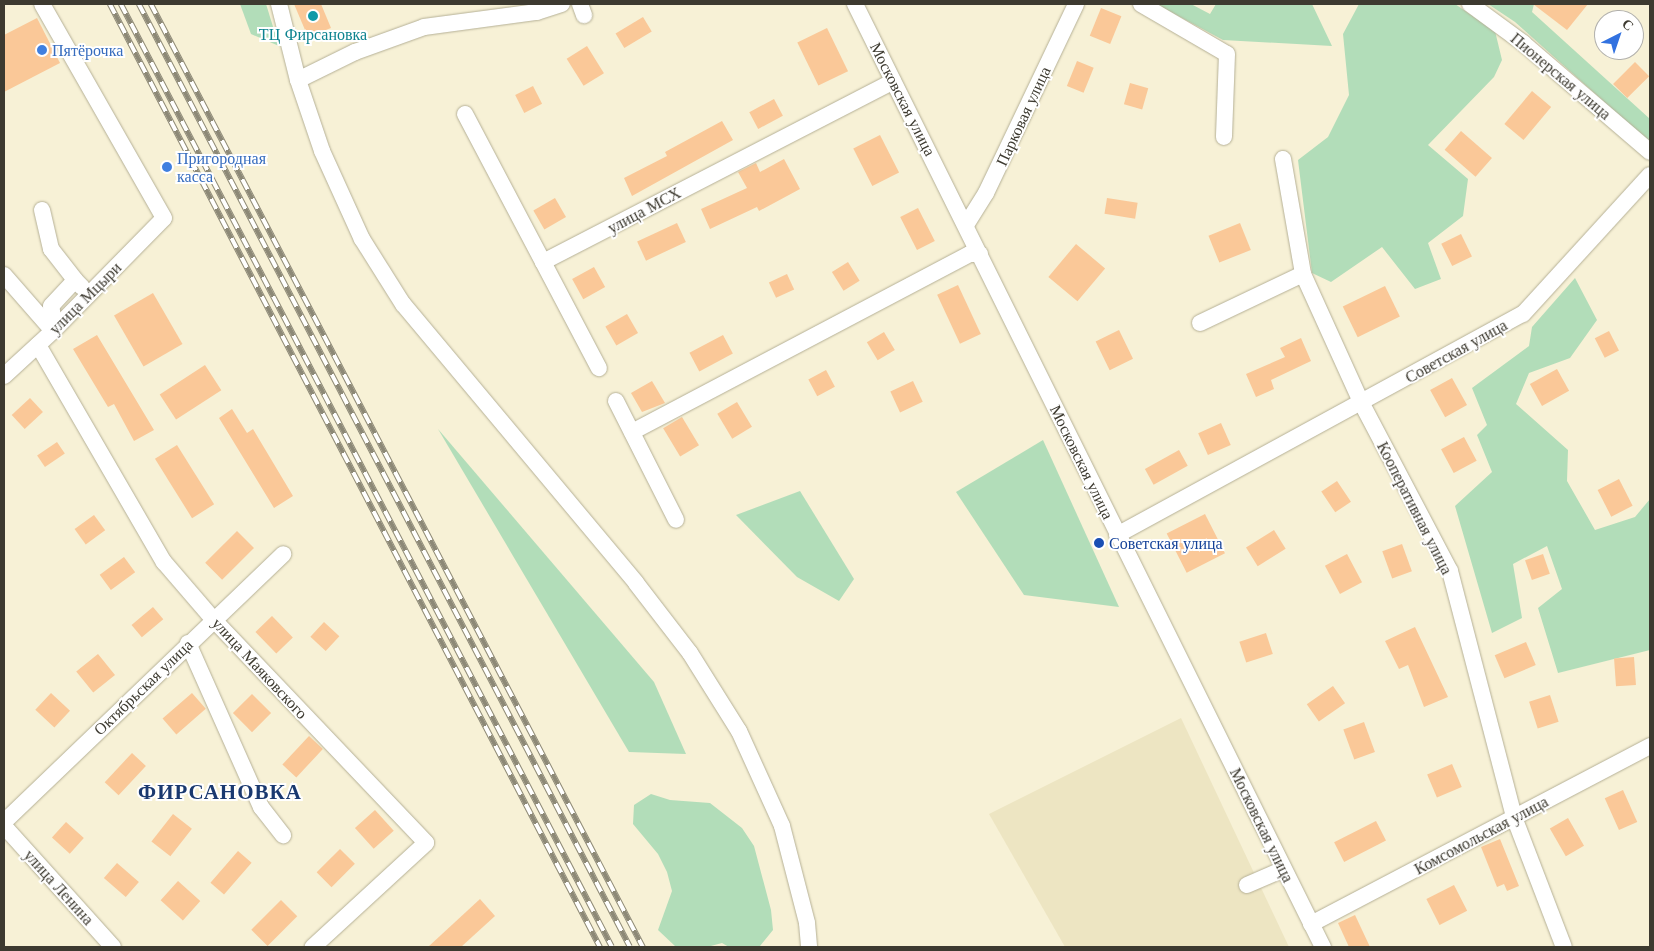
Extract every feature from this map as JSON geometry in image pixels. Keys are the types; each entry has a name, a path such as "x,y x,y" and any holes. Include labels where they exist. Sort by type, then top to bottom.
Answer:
{"street":[{"name":"улица Мцыри","path":"4,376 90,294 164,218 42,4"},
{"path":"279,4 298,80 322,151 362,239 403,304 642,591 690,653 739,731 782,826 807,923 809,947"},
{"path":"298,80 355,52 424,27 537,12 562,4"},
{"name":"Московская улица","path":"855,4 1323,947"},
{"name":"Парковая улица","path":"966,225 986,193 1076,4"},
{"path":"1141,4 1227,54 1224,137"},
{"name":"Пионерская улица","path":"1470,4 1523,43 1650,152"},
{"name":"улица МСХ","path":"543,262 893,81"},
{"path":"465,114 599,368"},
{"name":"Кооперативная улица","path":"1283,159 1303,274 1362,404 1450,571 1514,817 1564,947"},
{"name":"Советская улица","path":"1117,535 1362,404 1523,314 1650,175"},
{"path":"42,210 51,249 75,280 90,294"},
{"path":"632,432 970,254 980,254"},
{"path":"1200,323 1303,274"},
{"path":"4,275 54,329"},
{"path":"54,329 51,306 75,280"},
{"name":"улица Маяковского","path":"38,345 164,562 213,619 426,843 313,947"},
{"path":"616,401 676,520"},
{"name":"Октябрьская улица","path":"4,822 188,643 283,554"},
{"path":"188,643 262,807 282,834"},
{"name":"Комсомольская улица","path":"1311,924 1650,746"},
{"name":"улица Ленина","path":"4,826 113,947"},
{"path":"1247,885 1284,869"}],"shaded area":[{"path":"1181,718 1289,947 1065,947 989,814"}],"green space":[{"path":"240,4 266,4 279,46 251,34"},
{"path":"1156,4 1191,4 1210,14 1216,4 1312,4 1332,46 1223,40"},
{"path":"1359,4 1455,4 1495,31 1502,60 1494,77 1428,145 1468,179 1463,216 1428,243 1441,279 1415,289 1382,247 1331,282 1312,273 1298,160 1328,137 1349,95 1343,34"},
{"path":"1488,4 1534,4 1532,12 1650,119 1650,143 1515,22"},
{"path":"1575,278 1597,320 1570,358 1529,373 1516,404 1568,450 1567,481 1595,530 1635,517 1650,499 1650,650 1558,673 1538,608 1562,589 1547,546 1513,564 1522,618 1492,633 1455,506 1492,472 1477,435 1487,425 1472,388 1529,346 1532,327"},
{"path":"438,429 654,682 686,754 629,752"},
{"path":"1043,440 1119,607 1024,595 956,492"},
{"path":"800,491 854,579 839,601 797,577 736,515"},
{"path":"651,794 670,800 710,803 742,828 754,846 771,910 773,930 760,946 729,947 722,943 707,947 676,947 658,930 672,891 667,872 658,854 633,824 634,805"}],"building":[{"name":"ТЦ Фирсановка","path":"294,4 321,4 331,28 308,37"},
{"path":"1533,4 1588,4 1567,30"},
{"path":"1101,8 1121,16 1110,44 1090,36"},
{"path":"643,17 652,32 624,48 616,33"},
{"path":"37,18 60,63 4,92 4,35"},
{"path":"827,28 848,71 818,86 797,42"},
{"path":"587,46 604,73 584,86 567,59"},
{"path":"1077,61 1094,68 1084,93 1067,86"},
{"path":"1635,62 1649,76 1627,98 1613,84"},
{"path":"1130,83 1148,88 1142,109 1124,104"},
{"path":"533,86 542,104 524,113 515,95"},
{"path":"1532,91 1551,107 1524,140 1504,124"},
{"path":"774,99 783,116 758,129 749,112"},
{"path":"722,121 733,140 632,196 624,178 667,156 665,152"},
{"path":"1461,131 1492,158 1476,177 1445,150"},
{"path":"880,135 899,172 872,186 853,149"},
{"path":"784,159 800,189 759,211 757,207 710,229 701,209 747,188 738,172 756,163 760,172"},
{"path":"555,198 566,217 544,230 533,210"},
{"path":"1107,198 1138,203 1135,219 1104,214"},
{"path":"918,208 935,241 917,250 900,217"},
{"path":"677,223 686,242 646,261 637,242"},
{"path":"1240,223 1251,250 1219,263 1208,236"},
{"path":"1461,234 1472,256 1452,266 1441,244"},
{"path":"1076,244 1105,268 1077,301 1048,277"},
{"path":"848,262 860,281 844,291 832,272"},
{"path":"594,267 605,287 583,299 572,279"},
{"path":"787,274 794,289 776,298 769,282"},
{"path":"958,285 981,334 960,344 937,295"},
{"path":"1385,286 1400,317 1358,337 1343,307"},
{"path":"153,293 182,344 144,367 114,316"},
{"path":"627,314 638,333 616,346 605,326"},
{"path":"1119,330 1133,359 1110,370 1096,341"},
{"path":"1609,331 1619,351 1605,358 1595,338"},
{"path":"884,332 895,350 878,360 867,342"},
{"path":"97,335 154,430 134,441 114,404 108,407 73,349"},
{"path":"723,335 733,354 699,371 689,353"},
{"path":"1301,338 1311,361 1271,380 1274,389 1256,397 1246,374 1285,357 1280,348"},
{"path":"205,365 221,390 176,420 160,394"},
{"path":"1557,369 1569,391 1542,406 1530,384"},
{"path":"826,370 835,387 817,396 808,379"},
{"path":"1452,378 1467,405 1445,417 1430,390"},
{"path":"652,381 665,403 642,412 631,393"},
{"path":"913,381 923,402 900,412 890,392"},
{"path":"30,398 43,412 25,429 12,415"},
{"path":"737,402 752,427 732,439 717,414"},
{"path":"232,409 247,433 253,429 293,496 274,508 219,418"},
{"path":"682,417 699,445 680,457 663,428"},
{"path":"1221,423 1231,445 1208,455 1198,433"},
{"path":"1464,437 1477,461 1454,473 1441,449"},
{"path":"57,442 65,454 45,467 37,455"},
{"path":"177,445 214,504 192,518 155,459"},
{"path":"1179,450 1188,466 1154,485 1145,469"},
{"path":"1619,479 1633,506 1611,517 1598,490"},
{"path":"1337,481 1351,502 1335,512 1321,492"},
{"path":"1205,514 1225,553 1187,573 1167,534"},
{"path":"94,515 105,530 86,544 75,529"},
{"path":"1274,530 1286,549 1258,566 1246,547"},
{"path":"237,531 254,548 222,580 205,563"},
{"path":"1402,544 1412,571 1392,578 1382,551"},
{"path":"1347,554 1362,582 1340,594 1325,566"},
{"path":"1543,554 1550,574 1532,580 1525,560"},
{"path":"124,557 135,572 111,590 100,575"},
{"path":"153,607 163,619 142,637 132,625"},
{"path":"272,616 293,638 276,654 255,632"},
{"path":"324,622 339,636 326,651 310,637"},
{"path":"1415,627 1448,697 1424,707 1408,665 1399,669 1385,641"},
{"path":"1266,633 1273,654 1246,663 1239,642"},
{"path":"1526,642 1536,665 1504,678 1495,655"},
{"path":"98,654 115,675 93,693 76,672"},
{"path":"1634,657 1636,685 1616,686 1614,658"},
{"path":"1333,686 1345,703 1319,722 1307,704"},
{"path":"51,693 70,711 54,728 35,710"},
{"path":"192,693 206,709 176,734 163,719"},
{"path":"252,694 271,713 252,732 233,713"},
{"path":"1550,695 1559,722 1538,728 1529,702"},
{"path":"1364,722 1375,752 1354,760 1343,730"},
{"path":"309,736 323,749 296,777 282,765"},
{"path":"132,753 146,766 119,795 105,782"},
{"path":"1452,764 1462,787 1437,798 1427,775"},
{"path":"1623,790 1637,822 1619,830 1605,798"},
{"path":"375,810 394,831 374,849 355,828"},
{"path":"173,814 192,829 170,856 151,842"},
{"path":"1568,818 1584,846 1566,856 1550,828"},
{"path":"1376,821 1386,841 1344,862 1334,842"},
{"path":"66,822 84,838 70,854 52,838"},
{"path":"1500,839 1519,886 1507,891 1504,884 1497,887 1481,847"},
{"path":"340,849 355,864 332,887 317,872"},
{"path":"238,851 252,863 224,895 210,883"},
{"path":"117,863 139,882 126,897 104,878"},
{"path":"178,881 200,901 183,920 161,900"},
{"path":"1454,885 1467,911 1440,925 1426,899"},
{"path":"480,899 495,916 461,947 428,947"},
{"path":"281,900 297,916 268,946 251,930"},
{"path":"1355,915 1370,947 1349,947 1338,923"}],"railway":[{"path":"110,4 600,947"},
{"path":"121,4 612,947"},
{"path":"139,4 630,947"},
{"path":"151,4 643,947"}],"place":[{"name":"ТЦ Фирсановка","path":"313,16"},
{"name":"Пятёрочка","path":"42,50"},
{"name":"Пригородная касса","path":"167,167"},
{"name":"Советская улица","path":"1099,543"}],"district":[{"name":"ФИРСАНОВКА","path":"220,792"}]}
